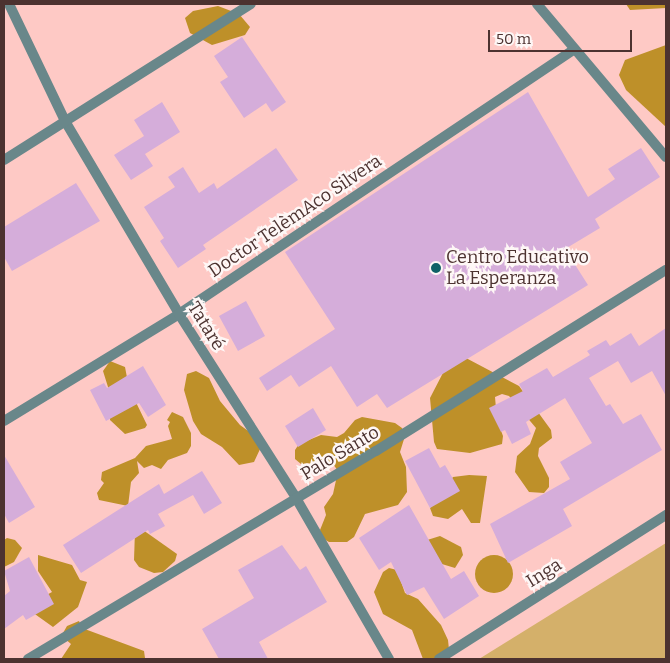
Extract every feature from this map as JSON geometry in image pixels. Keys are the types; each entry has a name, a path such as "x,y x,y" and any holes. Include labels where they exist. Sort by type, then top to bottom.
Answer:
{"street":[{"name":"Tataré","path":"9,4 65,121 179,314 296,498 389,659"},
{"path":"4,160 251,4"},
{"path":"537,4 666,157"},
{"name":"Doctor TelèmAco Silvera","path":"4,421 179,314 575,49"},
{"name":"Palo Santo","path":"28,659 296,498 666,270"},
{"name":"Inga","path":"440,659 666,515"}],"shaded area":[{"path":"626,4 666,4 666,8 630,10"},
{"path":"218,6 239,14 250,27 245,35 212,45 190,33 185,18 193,11"},
{"path":"666,45 666,127 626,90 619,75 625,60"},
{"path":"466,358 519,386 551,430 552,438 539,448 538,456 549,478 549,487 544,493 529,492 515,472 517,456 530,444 536,428 509,396 502,394 495,397 497,420 503,436 502,444 470,453 437,449 434,442 430,398 445,369"},
{"path":"110,361 125,367 129,388 147,425 145,428 125,434 110,420 108,387 103,371"},
{"path":"196,371 209,378 220,401 240,425 259,439 261,447 254,462 239,465 222,447 201,434 193,421 184,390 187,374"},
{"path":"172,412 183,417 191,433 191,446 187,453 168,460 161,469 152,465 144,468 137,461 139,473 131,482 128,506 99,500 97,493 104,483 101,480 102,472 135,458 146,446 172,439 168,426 170,422 167,420"},
{"path":"362,417 395,423 402,428 405,436 400,452 406,467 407,492 398,505 365,514 354,537 347,542 329,542 322,538 320,530 326,515 324,507 333,494 338,471 333,464 325,462 301,464 295,459 295,450 299,444 321,435 337,437 344,433 355,420"},
{"path":"469,475 487,476 480,523 471,523 462,509 448,519 433,516 430,508 453,477"},
{"path":"143,530 177,554 175,561 163,572 154,573 139,567 134,560 135,531"},
{"path":"440,536 461,547 463,555 455,568 432,561 424,541"},
{"path":"7,538 15,540 22,548 14,562 4,567 4,540"},
{"path":"666,543 666,659 479,659"},
{"path":"38,555 72,565 80,580 87,582 78,607 53,627 32,612 41,598 52,592 38,571"},
{"path":"494,555 507,561 513,574 507,587 494,593 481,587 475,574 481,561"},
{"path":"389,568 397,570 405,593 418,599 441,625 448,640 450,659 423,659 412,630 383,614 374,592 383,572"},
{"path":"79,621 82,628 144,651 145,658 61,659 71,644 63,637 63,633 67,626"}],"building":[{"path":"242,37 286,102 272,112 266,103 244,118 220,82 228,77 214,56"},
{"name":"Centro Educativo La Esperanza","path":"528,92 588,197 615,179 608,169 641,148 660,177 595,219 600,228 565,249 588,285 387,408 377,394 357,407 331,366 299,387 291,375 267,391 259,378 335,329 285,252"},
{"path":"162,102 180,132 145,154 153,166 131,180 114,155 144,136 134,120"},
{"path":"276,148 298,180 203,245 206,249 178,268 160,241 164,238 144,207 175,187 168,177 183,167 199,193 214,183 217,189"},
{"path":"76,183 100,221 12,271 4,257 4,227"},
{"path":"246,301 265,336 238,351 219,316"},
{"path":"666,328 666,396 652,371 631,383 618,361 589,378 606,406 610,404 623,424 641,414 662,450 563,509 572,526 508,563 490,524 570,479 560,462 592,443 565,398 526,422 531,434 512,444 505,430 501,432 489,408 523,391 519,384 547,368 553,377 590,355 587,351 606,340 610,346 631,333 639,346"},
{"path":"143,366 166,405 148,417 139,403 106,421 90,390 104,383 107,388"},
{"path":"313,408 326,430 298,447 285,426"},
{"path":"429,448 440,468 445,465 460,491 430,508 405,461"},
{"path":"4,455 35,507 9,523 4,514"},
{"path":"202,471 222,503 204,514 193,495 158,514 165,526 150,534 148,530 81,573 63,545 159,484 164,494"},
{"path":"409,505 451,579 464,571 479,596 444,619 424,587 407,595 391,562 379,570 359,538"},
{"path":"282,545 300,570 306,566 327,602 259,642 268,659 219,659 202,629 254,598 238,570"},
{"path":"29,557 54,604 26,620 23,615 4,629 4,596 10,591 4,571"}],"place":[{"name":"Centro Educativo La Esperanza","path":"436,268"}]}
